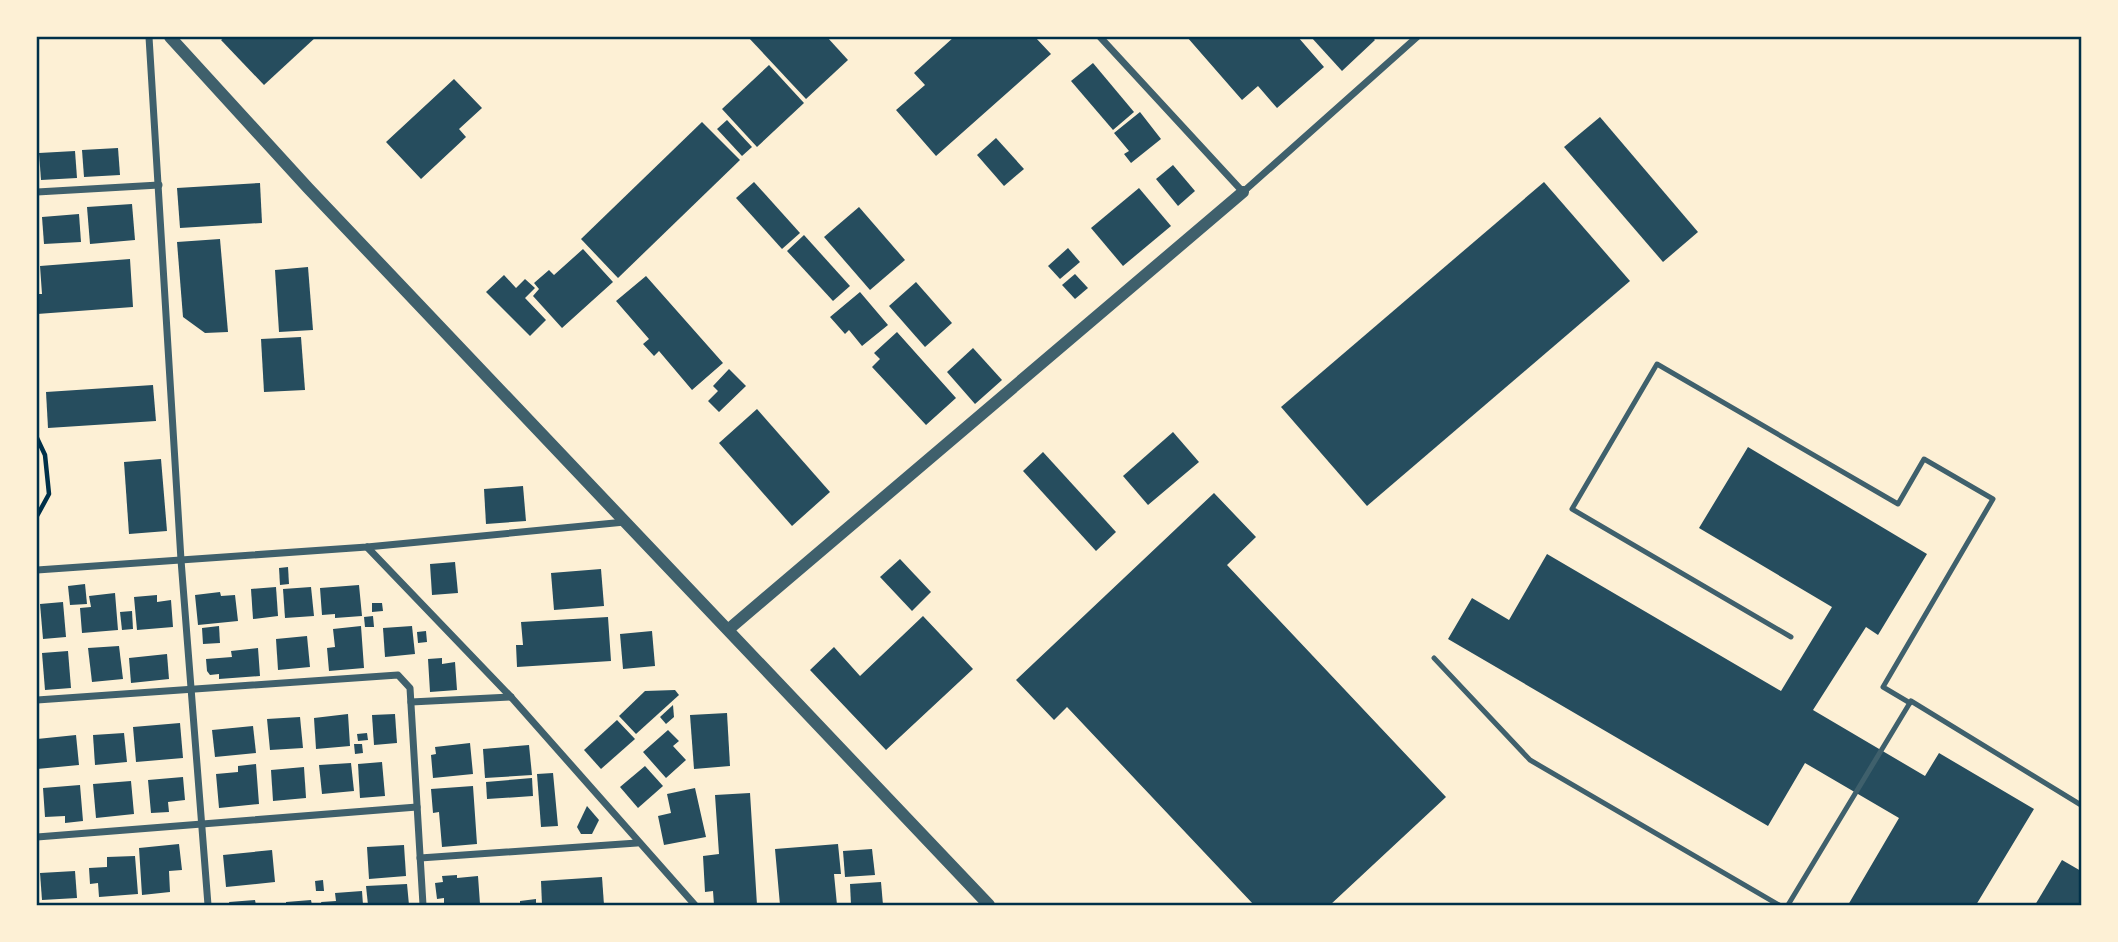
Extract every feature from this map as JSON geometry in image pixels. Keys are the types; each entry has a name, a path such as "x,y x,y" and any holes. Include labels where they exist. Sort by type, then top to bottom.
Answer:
{"street":[{"path":"149,37 181,560 208,905"},
{"path":"170,37 318,198 989,905"},
{"path":"1100,37 1243,192"},
{"path":"729,629 1243,192 1418,37"},
{"path":"37,192 159,185"},
{"path":"37,570 367,547 625,522"},
{"path":"367,547 511,697 636,843 695,905"},
{"path":"37,700 398,675 410,688 423,905"},
{"path":"411,702 511,697"},
{"path":"37,836 417,807"},
{"path":"420,858 636,843"}],"lane":[{"path":"1791,637 1572,509 1657,364 1898,504 1924,459 1993,499 1883,687 2081,805"},
{"path":"1434,658 1530,760 1779,905"},
{"path":"1788,905 1910,703"}],"path":[{"path":"37,438 45,455 49,494 37,516"}],"building":[{"path":"225,37 316,37 264,85 221,40"},
{"path":"748,37 827,37 848,60 806,99"},
{"path":"954,37 1035,37 1051,54 936,156 896,110 925,85 914,73"},
{"path":"1187,37 1298,37 1324,67 1277,108 1258,86 1242,100"},
{"path":"1311,37 1372,37 1375,40 1342,71"},
{"path":"1093,63 1134,112 1113,130 1071,81"},
{"path":"769,65 804,103 757,147 722,109"},
{"path":"454,79 482,108 459,129 466,137 421,179 386,142"},
{"path":"1140,112 1161,139 1131,163 1124,154 1129,151 1114,133"},
{"path":"1600,117 1698,232 1663,262 1564,147"},
{"path":"727,120 752,147 742,156 717,129"},
{"path":"702,122 740,160 618,278 581,239"},
{"path":"996,138 1024,169 1004,186 977,155"},
{"path":"118,148 120,175 84,177 82,150"},
{"path":"75,151 77,178 41,180 39,153"},
{"path":"1173,165 1195,191 1178,206 1156,179"},
{"path":"754,182 800,233 782,249 736,198"},
{"path":"1544,182 1630,281 1367,506 1281,407"},
{"path":"260,183 262,223 180,228 177,188"},
{"path":"1139,188 1171,226 1123,266 1091,228"},
{"path":"132,204 135,240 90,244 87,207"},
{"path":"859,207 905,260 870,290 824,237"},
{"path":"79,214 81,242 44,244 42,217"},
{"path":"804,235 850,286 833,301 787,251"},
{"path":"220,239 228,332 205,333 183,317 177,242"},
{"path":"1068,248 1080,262 1060,279 1048,266"},
{"path":"583,249 613,282 562,328 533,296 539,289 534,283 549,270 554,275"},
{"path":"130,259 133,307 37,314 37,294 42,294 40,266"},
{"path":"308,267 313,330 279,332 275,270"},
{"path":"1075,274 1088,288 1075,299 1062,285"},
{"path":"504,275 516,288 525,279 535,288 525,298 546,320 530,336 486,292"},
{"path":"646,276 723,363 692,390 659,351 654,356 643,344 649,339 616,301"},
{"path":"916,282 952,323 925,347 889,306"},
{"path":"860,292 888,325 862,346 849,330 845,334 830,317"},
{"path":"897,332 956,398 926,425 872,367 880,359 874,353"},
{"path":"301,337 305,390 264,392 261,339"},
{"path":"973,348 1002,380 975,404 947,372"},
{"path":"729,369 746,386 719,412 708,401 718,391 713,386"},
{"path":"153,385 156,421 48,428 46,392"},
{"path":"757,409 830,492 792,526 719,443"},
{"path":"1173,432 1199,462 1148,505 1123,476"},
{"path":"1748,447 1927,554 1878,635 1866,627 1813,710 1925,776 1939,753 2034,809 1976,905 1848,905 1899,818 1805,763 1768,826 1448,639 1472,598 1509,620 1547,554 1781,691 1832,607 1699,528"},
{"path":"1043,452 1116,532 1096,551 1023,471"},
{"path":"161,459 167,531 129,534 124,462"},
{"path":"523,486 526,521 486,524 484,489"},
{"path":"1214,493 1256,537 1227,565 1446,797 1330,905 1254,905 1067,707 1054,720 1016,680"},
{"path":"900,559 931,592 912,611 880,577"},
{"path":"455,562 458,593 432,595 430,564"},
{"path":"288,567 289,584 280,585 279,568"},
{"path":"601,569 604,606 554,610 551,573"},
{"path":"85,584 87,604 70,605 68,586"},
{"path":"359,585 362,616 335,618 335,614 322,615 320,588"},
{"path":"276,587 278,616 253,619 251,589"},
{"path":"311,587 314,616 285,618 283,589"},
{"path":"220,592 221,596 235,595 238,621 198,625 195,595"},
{"path":"115,593 118,630 82,633 80,608 91,607 89,596"},
{"path":"157,595 157,602 171,600 173,627 137,630 134,597"},
{"path":"63,602 66,637 43,639 40,604"},
{"path":"372,603 382,603 383,611 372,612"},
{"path":"132,611 133,629 122,630 120,612"},
{"path":"373,616 374,627 365,627 364,617"},
{"path":"923,616 973,669 886,750 810,670 834,647 860,676"},
{"path":"608,617 611,661 517,667 516,645 523,645 521,622"},
{"path":"219,626 220,643 203,644 202,628"},
{"path":"361,626 364,668 329,671 327,648 335,647 333,629"},
{"path":"412,626 415,654 385,657 383,628"},
{"path":"426,631 427,642 418,643 417,632"},
{"path":"652,631 655,666 623,669 620,634"},
{"path":"307,636 310,667 278,670 276,639"},
{"path":"119,646 123,679 92,682 88,648"},
{"path":"258,648 260,676 219,679 219,674 210,675 207,671 206,659 232,657 231,651"},
{"path":"68,651 71,688 45,690 42,653"},
{"path":"167,654 169,679 131,683 129,658"},
{"path":"442,658 442,664 455,662 457,690 430,692 428,659"},
{"path":"675,690 679,695 636,734 619,716 645,691"},
{"path":"673,705 674,717 666,724 660,717"},
{"path":"727,713 730,766 694,769 690,715"},
{"path":"348,714 350,746 316,749 314,718"},
{"path":"395,714 397,743 374,745 372,715"},
{"path":"300,717 303,748 270,750 267,719"},
{"path":"617,720 635,739 601,769 584,750"},
{"path":"180,723 183,758 136,762 133,727"},
{"path":"253,726 256,753 215,757 212,730"},
{"path":"668,730 679,741 673,746 686,760 666,778 643,752"},
{"path":"124,733 127,762 95,765 93,735"},
{"path":"367,733 368,740 358,741 357,734"},
{"path":"76,735 79,765 37,769 37,739"},
{"path":"470,743 473,774 433,778 431,755 436,754 435,747"},
{"path":"354,744 362,744 363,753 355,754"},
{"path":"529,745 532,775 485,778 483,749"},
{"path":"382,762 385,796 360,798 358,764"},
{"path":"351,763 354,791 322,794 319,765"},
{"path":"256,764 259,804 219,808 216,774 238,772 238,766"},
{"path":"645,766 663,786 638,808 620,787"},
{"path":"304,767 306,798 273,801 271,770"},
{"path":"553,773 558,826 541,827 537,774"},
{"path":"183,777 185,800 168,802 169,812 151,813 148,780"},
{"path":"532,778 533,796 487,799 486,782"},
{"path":"131,781 134,814 96,818 93,784"},
{"path":"80,785 83,821 65,823 65,816 45,817 43,788"},
{"path":"473,786 477,844 442,847 439,812 433,813 431,789"},
{"path":"695,788 706,837 664,845 658,816 671,813 667,794"},
{"path":"750,793 757,905 714,905 713,891 705,892 703,856 719,854 715,795"},
{"path":"587,806 599,820 592,834 581,834 577,827"},
{"path":"179,844 182,870 169,871 170,892 142,895 139,848"},
{"path":"838,844 841,874 834,874 837,905 780,905 775,849"},
{"path":"404,845 406,876 369,879 367,847"},
{"path":"872,849 875,875 845,877 843,851"},
{"path":"272,850 275,882 226,887 223,855"},
{"path":"135,856 138,894 99,897 98,883 90,884 89,868 107,867 107,857"},
{"path":"2062,860 2081,871 2081,905 2035,905"},
{"path":"75,871 77,898 42,900 40,873"},
{"path":"457,875 457,878 478,876 480,904 444,905 444,898 437,899 435,883 443,882 442,876"},
{"path":"602,877 604,905 542,905 541,881"},
{"path":"323,880 324,891 316,891 315,881"},
{"path":"881,882 883,905 851,905 850,884"},
{"path":"407,884 409,905 368,905 366,886"},
{"path":"362,891 363,905 322,905 321,902 336,901 335,893"},
{"path":"536,899 536,905 520,905 520,901"},
{"path":"255,900 256,905 230,905 229,902"},
{"path":"311,900 312,905 286,905 286,902"}]}
